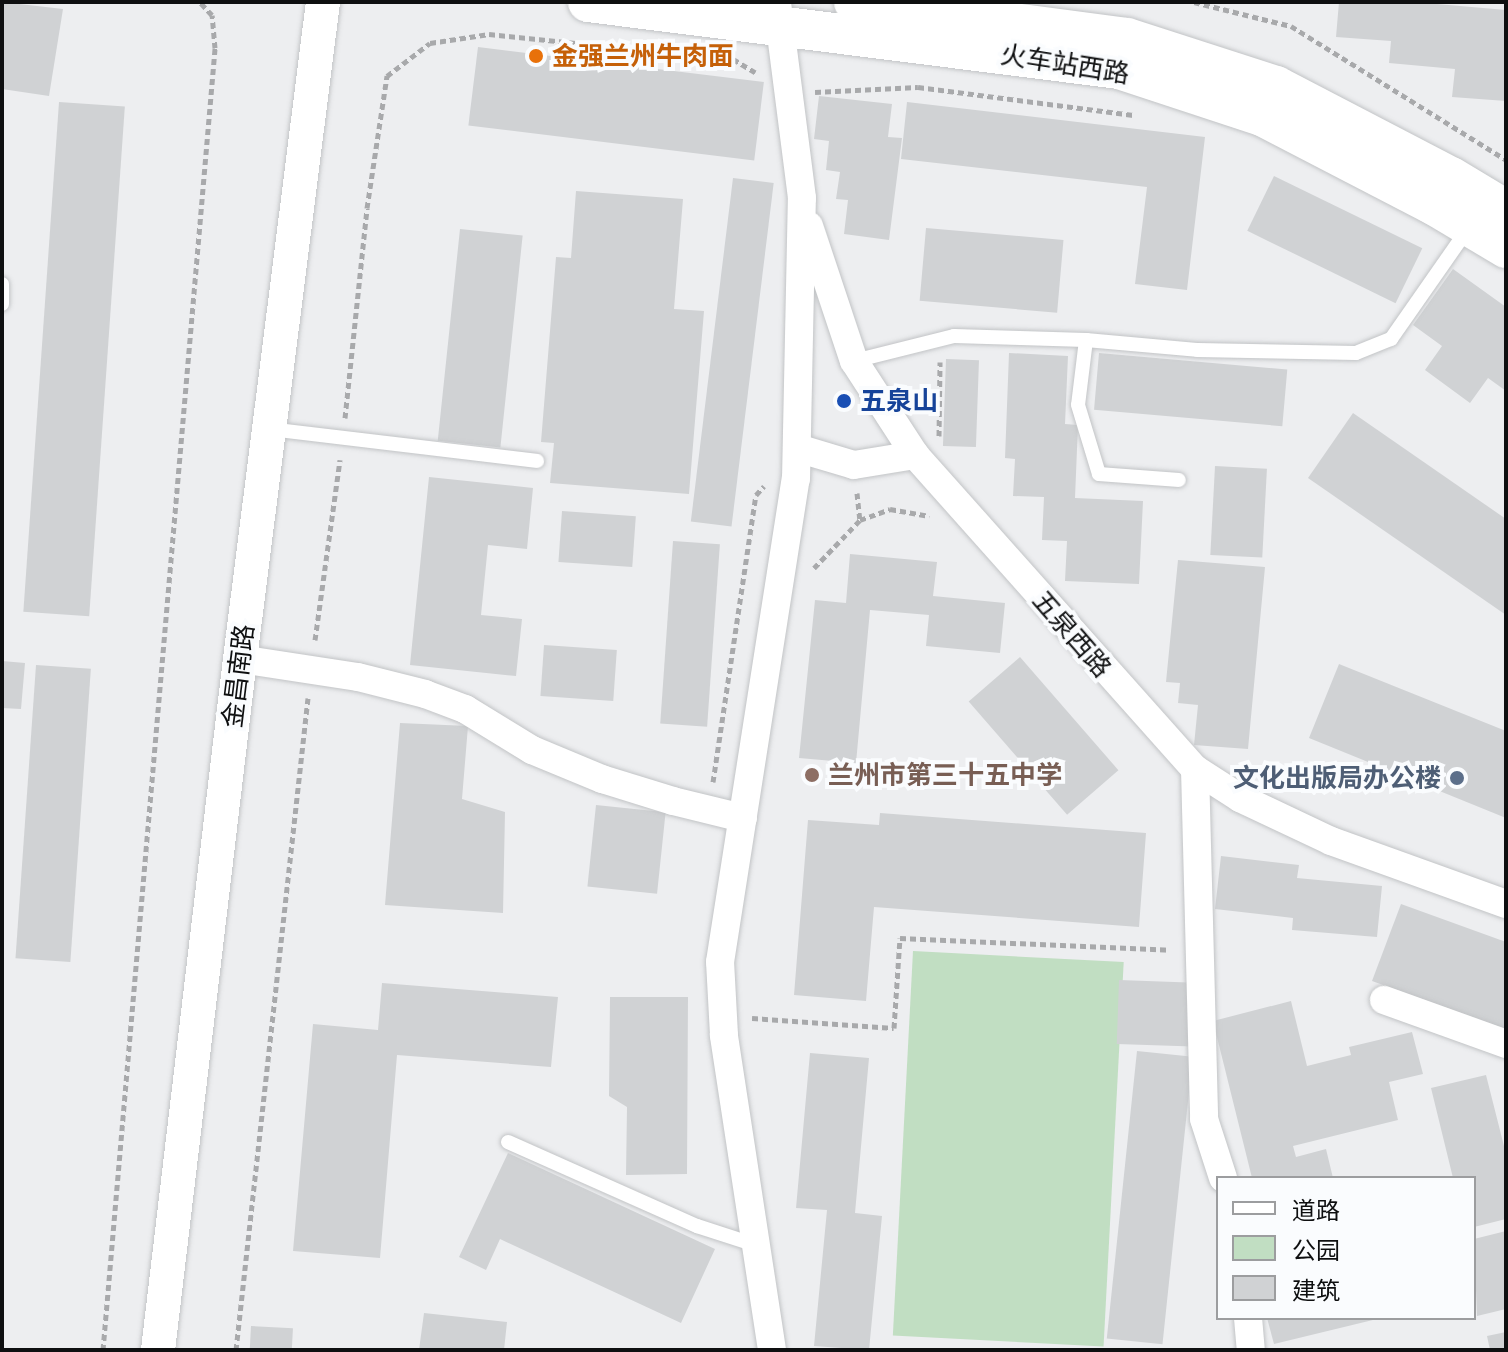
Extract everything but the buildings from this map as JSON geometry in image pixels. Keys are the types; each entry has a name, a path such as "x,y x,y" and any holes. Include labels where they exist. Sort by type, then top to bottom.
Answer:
{"main road":[{"name":"火车站西路","path":"588,2 778,14 1119,69 1262,116 1506,248"},
{"name":"火车站西路","path":"854,2 1127,38 1276,86 1451,177 1506,210"}],"street":[{"name":"金昌南路","path":"158,1350 240,659 323,2"},
{"path":"772,1350 723,1017 720,962 796,479 802,198 778,14"},
{"name":"五泉西路","path":"802,198 825,280 854,361 1195,769 1240,798 1331,841 1506,904"},
{"path":"797,448 854,465 927,451"},
{"path":"240,659 311,669 425,694 465,709 532,750 602,779 743,818"},
{"path":"1195,769 1203,952 1204,1119 1222,1176"},
{"path":"1384,1000 1506,1044"},
{"path":"1248,1320 1251,1350"}],"lane":[{"path":"854,361 954,336 1086,340 1197,350 1356,353 1391,339 1470,226"},
{"path":"2,284 2,304"},
{"path":"1086,340 1078,405 1099,474 1179,480"},
{"path":"269,429 537,461"},
{"path":"508,1142 697,1226 756,1245"}],"path":[{"path":"103,1350 215,48 212,15 200,2"},
{"path":"1194,2 1291,26 1506,160"},
{"path":"236,1350 311,669 343,438 367,208 387,76 430,43 489,34 735,59 788,93 918,87 1138,115"},
{"path":"927,451 940,359 954,336"},
{"path":"808,574 860,520 890,509 936,517"},
{"path":"723,1017 894,1028 900,938 1203,952"}],"green space":[{"path":"913,951 1124,962 1104,1347 893,1335"}],"place":[{"name":"金强兰州牛肉面","path":"536,56"},
{"name":"五泉山","path":"844,401"},
{"name":"兰州市第三十五中学","path":"812,775"},
{"name":"文化出版局办公楼","path":"1457,778"}]}
